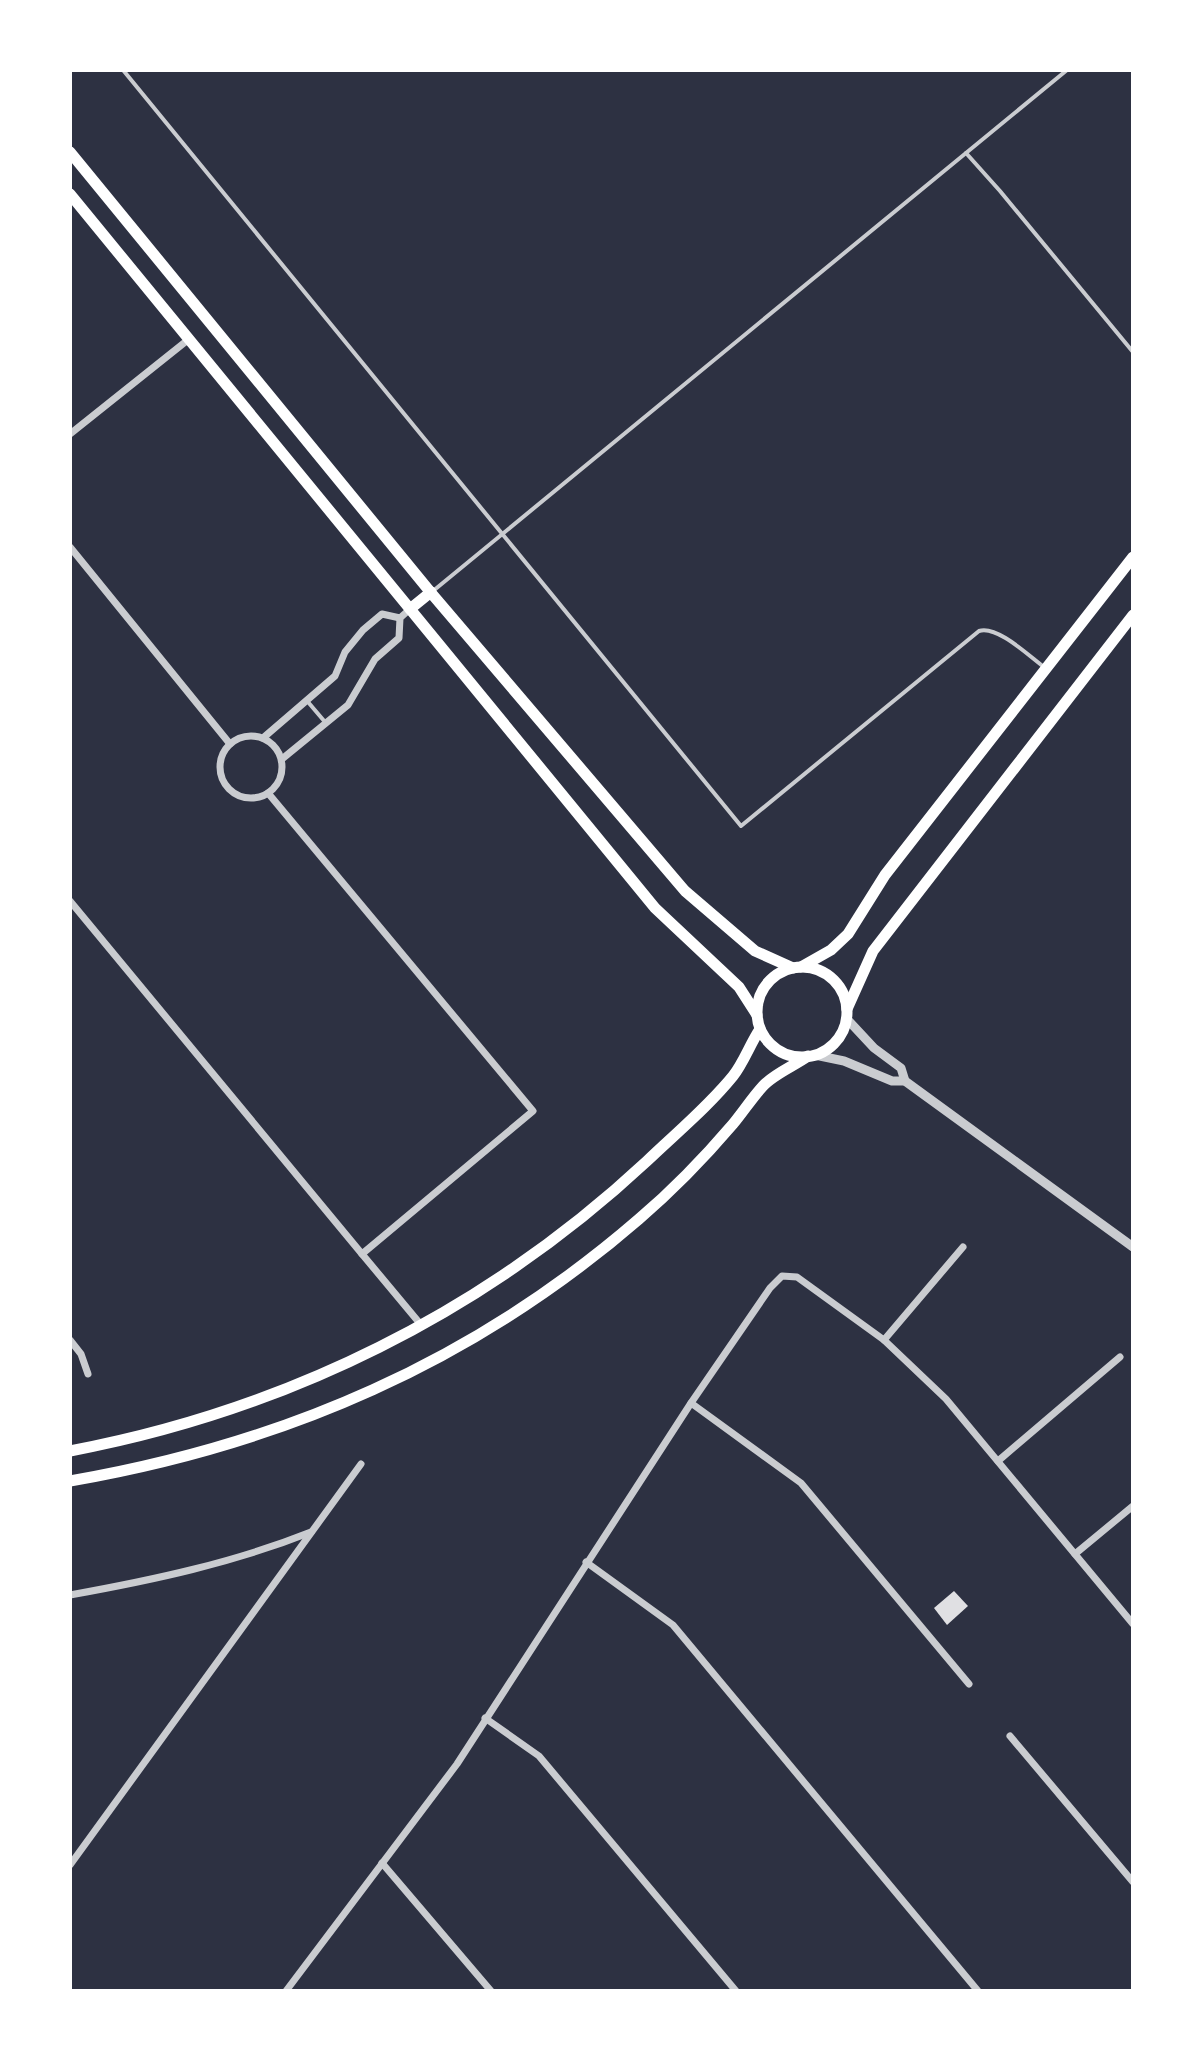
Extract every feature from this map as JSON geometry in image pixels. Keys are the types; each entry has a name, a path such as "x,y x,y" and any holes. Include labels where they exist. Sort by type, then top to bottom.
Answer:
{"main road":[{"path":"70,152 431,592 685,891 755,951 797,968 814,969 827,975 844,996 846,1013"},
{"path":"70,194 655,908 739,987 757,1015 760,1029 768,1041 779,1051 793,1056 812,1056"},
{"path":"757,1015 763,990 771,980 831,950 848,934 885,875 1133,557"},
{"path":"410,609 431,592"},
{"path":"70,1481 178,1459 265,1434 349,1401 444,1354 543,1293 613,1241 707,1154 764,1084 836,1041 873,951 1133,615"},
{"path":"70,1451 169,1429 258,1402 362,1357 422,1326 520,1265 603,1201 730,1080 760,1029"}],"street":[{"path":"70,434 189,339"},
{"path":"70,547 230,744"},
{"path":"282,759 348,705 375,659 399,638 400,618 410,609"},
{"path":"263,738 335,676 345,652 363,630 382,614 400,618"},
{"path":"244,736 263,738 271,743 282,759 280,778 268,793 247,798 228,789 219,769 221,758 230,744 244,736"},
{"path":"268,793 533,1111 362,1254"},
{"path":"70,901 422,1326"},
{"path":"846,1013 874,1048 901,1068 905,1081"},
{"path":"812,1056 844,1061 892,1081 905,1081 1133,1247"},
{"path":"884,1340 963,1247"},
{"path":"286,1991 457,1764 691,1403 770,1288 782,1276 797,1277 884,1340 946,1399 1133,1624"},
{"path":"70,1340 81,1354 88,1374"},
{"path":"998,1461 1120,1357"},
{"path":"691,1403 801,1483 969,1684"},
{"path":"70,1865 361,1464"},
{"path":"1075,1554 1133,1506"},
{"path":"71,1596 239,1558 312,1532"},
{"path":"586,1562 673,1625 978,1991"},
{"path":"485,1718 539,1756 736,1991"},
{"path":"1010,1736 1133,1882"},
{"path":"382,1863 491,1991"}],"lane":[{"path":"123,70 741,826 979,631 985,629 997,633 1046,669"},
{"path":"431,592 1067,70"},
{"path":"966,153 1133,352"},
{"path":"308,702 327,724"}],"building":[{"path":"954,1591 968,1606 947,1625 934,1608"}]}
